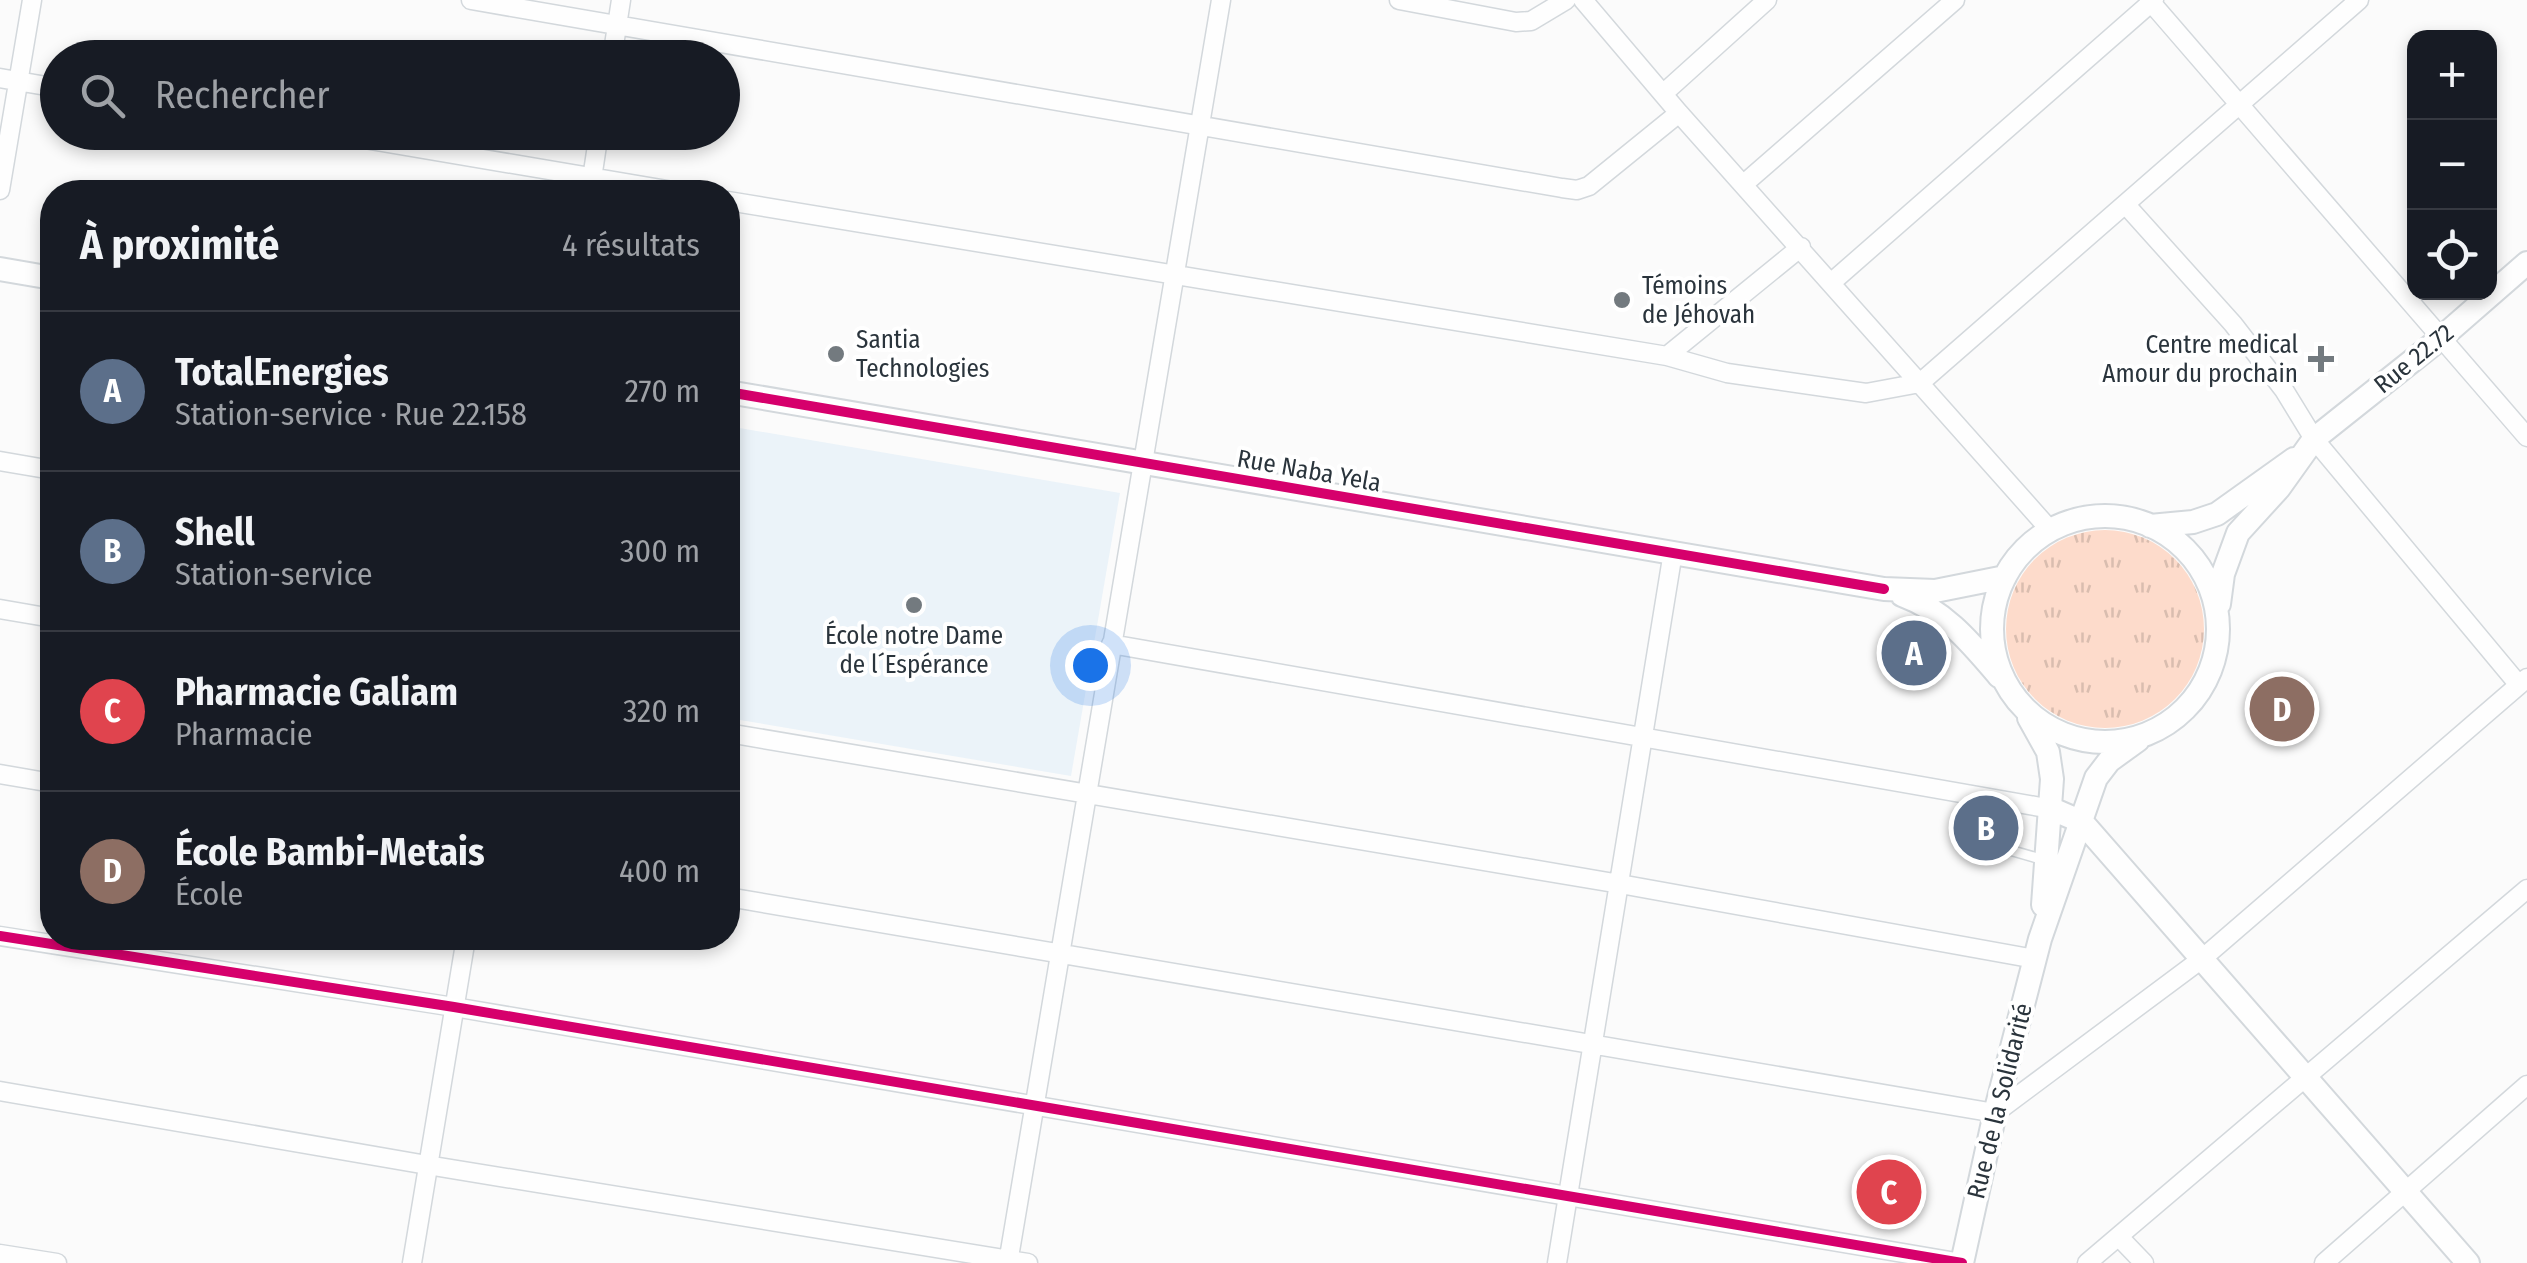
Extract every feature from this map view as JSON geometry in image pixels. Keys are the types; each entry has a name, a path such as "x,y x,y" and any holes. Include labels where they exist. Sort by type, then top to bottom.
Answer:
{"street":[{"path":"0,190 9,80 32,0"},
{"path":"471,0 705,40"},
{"path":"615,40 621,0"},
{"path":"1008,1261 1220,0"},
{"path":"1399,0 1516,22 1531,21 1566,0"},
{"path":"1583,0 2051,531"},
{"path":"1664,92 1767,0"},
{"path":"1745,183 1955,0"},
{"path":"740,202 1667,356 1727,373 1866,393 1920,382 2359,0"},
{"path":"1832,282 2152,1 2527,437"},
{"path":"740,46 1577,190 1628,158 1679,113"},
{"path":"9,80 40,85"},
{"path":"414,150 566,180"},
{"path":"592,180 597,150"},
{"path":"740,900 1995,1112 2203,958 2523,681 2308,447 2284,390 2233,324 2126,205"},
{"path":"1667,356 1801,247"},
{"name":"Rue 22.72","path":"2149,526 2192,522 2217,514 2308,447 2527,263"},
{"path":"0,269 40,276"},
{"name":"Rue Naba Yela","path":"740,394 1884,589"},
{"name":"Rue 22.72","path":"2218,617 2223,574 2238,533 2279,488 2308,447"},
{"path":"0,461 40,468"},
{"path":"1884,589 1918,601 1942,616 1961,632 2015,696 2053,729 2079,738 2121,740 2148,733 2171,720 2199,692 2215,656 2218,617 2210,588 2196,562 2175,541 2149,526 2106,517 2078,520 2051,531 2020,555 1995,604 1992,633 1997,662 2015,696"},
{"path":"1557,1263 1673,552"},
{"path":"1884,589 1935,592 2005,578"},
{"path":"0,609 40,616"},
{"path":"1111,644 2011,801 2052,809 2082,822 2468,1263"},
{"name":"Rue de la Solidarité","path":"2015,696 2048,752 2052,809 2038,949"},
{"name":"Rue de la Solidarité","path":"1962,1263 1995,1112 2038,949 2096,778 2109,761 2148,733"},
{"path":"740,735 1620,884 2038,949"},
{"path":"0,774 40,781"},
{"path":"2087,1263 2527,888"},
{"path":"0,936 40,942"},
{"path":"90,950 454,1007 1962,1263"},
{"path":"412,1263 464,950"},
{"path":"2324,1263 2527,1085"},
{"path":"0,1091 1028,1263"},
{"path":"2119,1237 2144,1263"},
{"path":"0,1254 57,1263"}],"lane":[{"path":"2011,801 2006,849 2047,862"}],"shaded area":[{"name":"École notre Dame de l´Espérance","path":"740,428 1120,493 1071,776 740,720"}],"green space":[{"path":"2105,530 2143,537 2175,559 2197,591 2204,629 2197,667 2175,699 2143,721 2105,728 2067,721 2035,699 2013,667 2006,629 2013,591 2035,559 2067,537"}],"cycle path":[{"path":"740,394 1884,589"},
{"path":"0,936 40,942"},
{"path":"90,950 454,1007 1962,1263"}],"place":[{"name":"Témoins de Jéhovah","path":"1622,300"},
{"name":"Santia Technologies","path":"836,354"},
{"name":"Centre medical Amour du prochain","path":"2321,359"},
{"name":"École notre Dame de l´Espérance","path":"914,605"},
{"name":"TotalEnergies","path":"1914,653"},
{"name":"École Bambi-Metais","path":"2282,709"},
{"name":"Shell","path":"1986,828"},
{"name":"Pharmacie Galiam","path":"1889,1192"}]}
